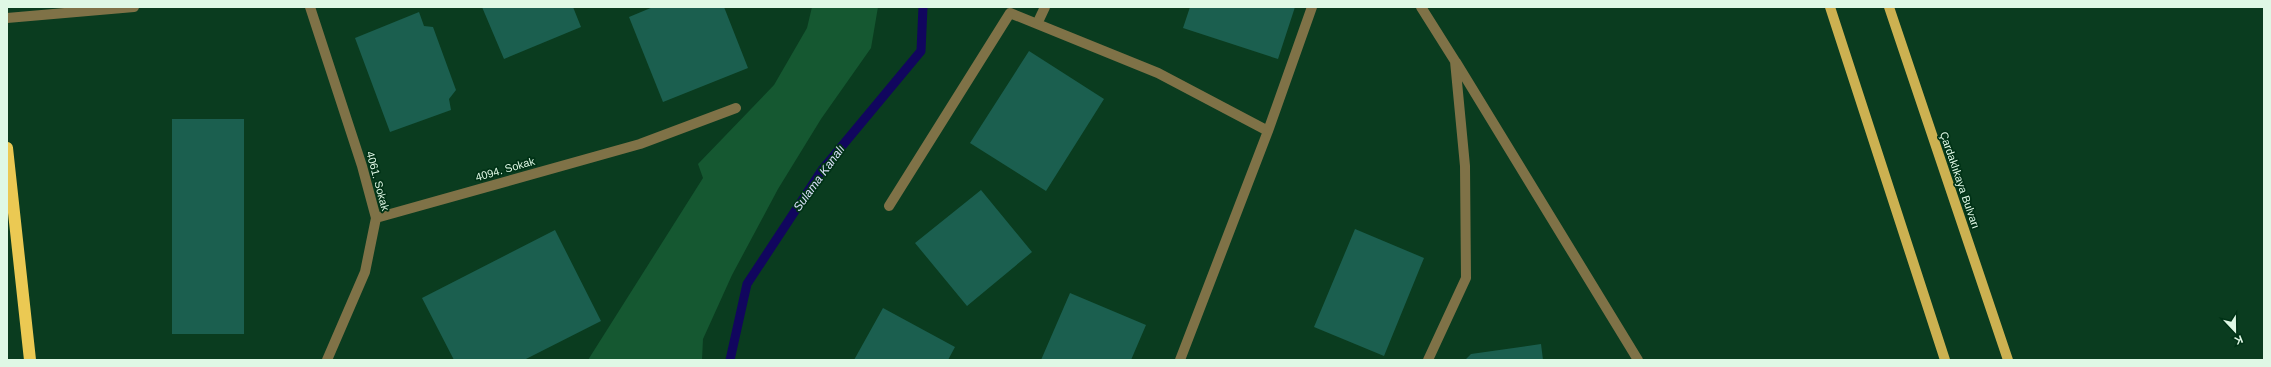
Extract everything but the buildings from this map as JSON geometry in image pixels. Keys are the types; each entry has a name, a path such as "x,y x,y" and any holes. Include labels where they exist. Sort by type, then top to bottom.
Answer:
{"highway":[{"path":"7,148 30,360"}],"main road":[{"path":"1830,7 1944,360"},
{"name":"Çardaklıkaya Bulvarı","path":"1889,7 2008,360"}],"street":[{"path":"7,18 134,7"},
{"name":"4061. Sokak","path":"310,7 362,166 376,218 365,272 327,360"},
{"path":"1037,24 1044,7"},
{"path":"1180,360 1268,131 1312,7"},
{"path":"1421,7 1638,360"},
{"path":"889,206 1010,13 1158,73 1268,131"},
{"path":"1428,360 1466,278 1464,166 1455,61"},
{"name":"4094. Sokak","path":"376,218 640,144 736,108"}],"green space":[{"path":"812,7 878,7 871,48 821,119 778,189 732,275 703,339 702,360 588,360 703,178 698,164 774,85 807,28"}],"waterway":[{"name":"Sulama Kanalı","path":"730,360 747,284 822,170 921,51 923,7"}]}
